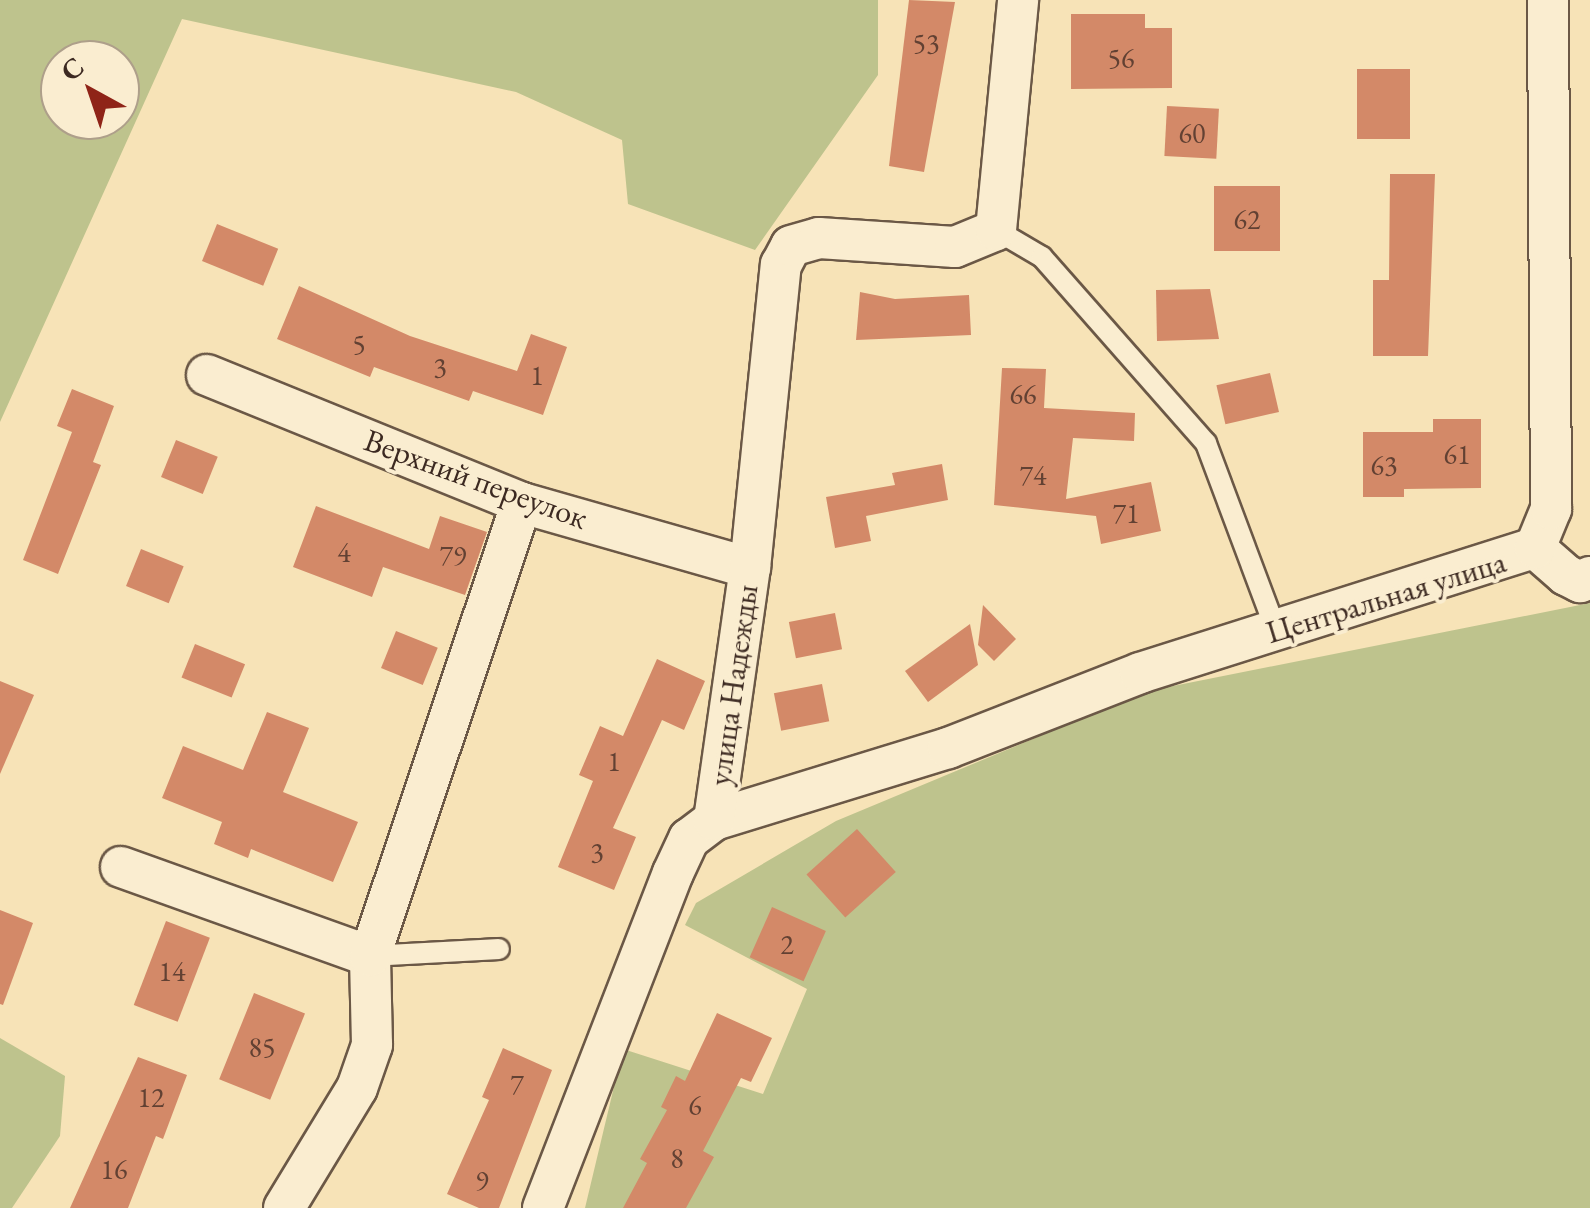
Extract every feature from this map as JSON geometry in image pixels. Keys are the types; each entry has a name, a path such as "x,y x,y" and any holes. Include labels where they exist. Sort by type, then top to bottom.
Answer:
{"street":[{"name":"Центральная улица","path":"714,820 948,748 1140,673 1535,548 1550,509 1548,0"},
{"path":"996,230 1015,15"},
{"name":"улица Надежды","path":"543,1208 673,873 689,838 714,820 750,568 781,264 791,246 819,238 955,248 996,230"},
{"name":"Верхний переулок","path":"207,376 522,503 750,568"},
{"path":"284,1208 357,1088 372,1046 370,956 522,503"},
{"path":"1535,548 1566,575 1580,582 1590,577"},
{"path":"121,867 370,956"}],"lane":[{"path":"996,230 1042,257 1206,443 1276,630"},
{"path":"370,956 500,949"}],"green space":[{"path":"0,0 878,0 878,75 755,250 628,204 622,140 516,92 182,19 140,112 140,40 40,40 40,140 127,140 0,422"},
{"path":"1590,603 1590,1208 585,1208 623,1049 763,1094 807,989 685,925 696,903 836,821 1148,691"},
{"path":"0,1038 65,1076 60,1136 12,1208 0,1208"}],"building":[{"path":"909,0 955,2 924,172 889,166"},
{"path":"1071,14 1145,14 1145,28 1172,28 1172,88 1071,89"},
{"path":"1357,69 1410,69 1410,139 1357,139"},
{"path":"1167,106 1219,109 1216,159 1164,156"},
{"path":"1390,174 1435,174 1428,356 1373,356 1373,280 1389,280"},
{"path":"1214,186 1280,186 1280,251 1214,251"},
{"path":"217,224 278,249 263,286 202,261"},
{"path":"299,286 410,336 517,371 531,334 567,347 543,415 473,391 469,401 374,367 370,377 277,339"},
{"path":"1210,289 1219,339 1157,341 1156,290"},
{"path":"860,292 895,299 969,295 971,335 856,340"},
{"path":"1002,368 1046,369 1044,408 1135,413 1134,441 1073,438 1066,499 1151,482 1161,531 1101,544 1096,516 994,505"},
{"path":"1270,373 1279,412 1225,424 1216,385"},
{"path":"72,389 114,406 93,462 101,465 58,574 23,560 72,432 57,426"},
{"path":"1433,419 1481,419 1481,488 1404,489 1404,497 1363,497 1363,432 1433,432"},
{"path":"176,440 218,457 203,494 161,477"},
{"path":"942,464 948,500 866,516 871,541 835,548 826,497 895,485 892,473"},
{"path":"316,506 429,549 440,516 487,532 465,595 383,567 372,597 293,567"},
{"path":"141,549 184,566 169,603 126,586"},
{"path":"983,605 1016,639 994,661 978,645"},
{"path":"835,613 842,649 796,658 789,622"},
{"path":"970,624 978,665 928,702 905,671"},
{"path":"396,631 438,648 423,685 381,668"},
{"path":"195,644 245,664 232,698 182,677"},
{"path":"657,659 705,681 684,730 662,720 613,828 636,837 614,890 558,867 593,781 579,775 600,726 623,736"},
{"path":"0,681 34,695 0,774"},
{"path":"822,684 829,721 781,731 774,693"},
{"path":"267,712 309,728 283,792 358,822 333,882 251,849 248,858 214,844 222,822 162,798 183,746 243,770"},
{"path":"857,829 896,872 845,918 806,875"},
{"path":"772,907 826,931 804,981 750,957"},
{"path":"0,910 33,923 3,1005 0,1004"},
{"path":"166,921 210,938 178,1022 134,1005"},
{"path":"254,993 305,1014 270,1100 219,1079"},
{"path":"717,1013 772,1038 751,1082 741,1078 703,1151 714,1157 686,1208 623,1208 647,1163 640,1159 667,1110 661,1107 676,1076 685,1081"},
{"path":"503,1048 552,1070 499,1208 479,1208 447,1194 489,1100 482,1097"},
{"path":"138,1057 187,1075 163,1139 156,1136 128,1208 70,1208"}]}
